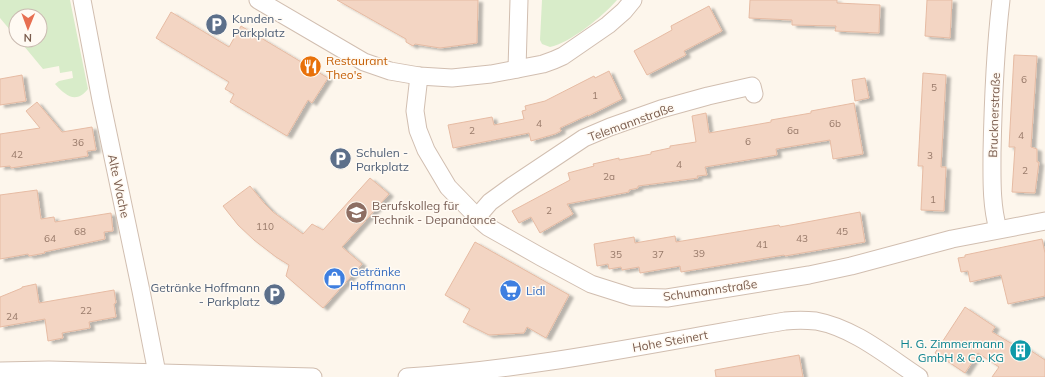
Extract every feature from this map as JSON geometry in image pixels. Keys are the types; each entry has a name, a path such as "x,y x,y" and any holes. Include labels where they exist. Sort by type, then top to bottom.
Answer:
{"street":[{"name":"Alte Wache","path":"82,0 100,100 157,373"},
{"path":"258,0 364,62 390,70 419,76 463,78 543,64 563,56 608,25 624,11 633,0"},
{"path":"516,69 519,0"},
{"name":"Brucknerstraße","path":"998,229 994,216 992,168 995,78 1001,0"},
{"name":"Schumannstraße","path":"419,76 415,111 418,130 426,150 448,187 488,227 578,278 622,295 647,298 668,298 809,275 998,229 1045,221"},
{"name":"Telemannstraße","path":"477,217 490,202 584,138 636,118 708,96 752,86 754,94"},
{"name":"Hohe Steinert","path":"407,377 458,374 531,365 785,321 799,320 816,321 848,332 864,340 919,377"},
{"path":"0,371 41,370 312,377"}],"green space":[{"path":"0,0 70,0 88,89 84,94 71,97 63,92 55,84 59,81 73,78 72,71 60,73 59,66 43,69 26,48 48,48 48,8 8,8 8,28 0,18"},
{"path":"542,0 617,0 586,28 567,40 550,47 542,44 540,40"}],"building":[{"path":"337,0 478,0 477,43 440,48 415,44 413,46 406,42 406,39"},
{"path":"750,0 837,0 837,3 880,5 879,33 835,31 836,26 792,25 792,20 749,18"},
{"path":"927,0 952,0 950,38 925,36"},
{"path":"709,6 722,31 684,51 686,55 647,75 634,51 672,30 671,26"},
{"path":"171,12 229,47 241,26 328,78 312,103 308,100 287,136 230,102 234,94 225,89 229,82 156,38"},
{"path":"1014,55 1037,56 1031,147 1037,149 1037,162 1039,162 1035,193 1012,192 1015,147 1009,147"},
{"path":"609,71 622,99 560,128 561,131 555,134 531,141 529,133 453,148 448,125 492,117 494,125 524,119 522,111 526,110 525,106 545,101 594,76 595,78"},
{"path":"923,73 946,75 941,167 946,167 944,211 921,210 923,166 918,166"},
{"path":"22,75 26,101 0,105 0,79"},
{"path":"865,78 869,98 855,101 852,80"},
{"path":"37,102 62,132 92,127 96,150 87,151 88,156 11,168 10,166 0,167 0,134 40,128 26,111"},
{"path":"854,103 863,154 833,159 830,140 776,149 777,155 705,167 707,175 697,176 698,178 638,186 638,188 629,190 629,192 567,204 573,214 540,233 531,217 519,223 512,211 570,180 568,173 594,166 593,164 619,158 619,160 651,154 651,152 670,148 670,146 696,142 692,116 706,113 709,133 771,122 771,120"},
{"path":"370,178 389,194 342,247 362,264 323,308 286,276 289,265 254,240 238,225 223,206 250,186 273,212 303,234 312,224 323,230"},
{"path":"37,190 41,219 54,217 55,222 111,213 113,231 104,232 105,239 44,252 45,253 29,256 28,254 0,259 0,195"},
{"path":"860,212 865,242 681,272 680,266 640,273 639,267 622,270 621,267 609,269 608,264 597,266 594,244 634,237 635,243 675,236 676,242 779,225 780,227"},
{"path":"1042,239 1045,253 1045,296 1008,304 1001,275 970,282 968,271 961,272 958,258 965,257 965,255"},
{"name":"Lidl","path":"475,242 569,295 546,338 527,327 524,333 489,335 463,322 470,309 445,295"},
{"path":"36,284 39,303 114,290 116,317 89,322 90,328 62,333 63,338 48,341 45,319 0,327 0,297 22,287"},
{"path":"965,307 995,327 992,332 1014,345 1016,341 1045,360 1045,377 992,377 999,367 978,353 965,373 935,353"},
{"path":"799,355 803,377 716,377 715,370"}],"place":[{"name":"Kunden - Parkplatz","path":"217,25"},
{"name":"Restaurant Theo's","path":"310,67"},
{"name":"Schulen - Parkplatz","path":"340,159"},
{"name":"Berufskolleg für Technik - Depandance","path":"356,212"},
{"name":"Getränke Hoffmann","path":"334,278"},
{"name":"Lidl","path":"510,290"},
{"name":"Getränke Hoffmann - Parkplatz","path":"275,294"},
{"name":"H. G. Zimmermann GmbH & Co. KG","path":"1020,350"}]}
